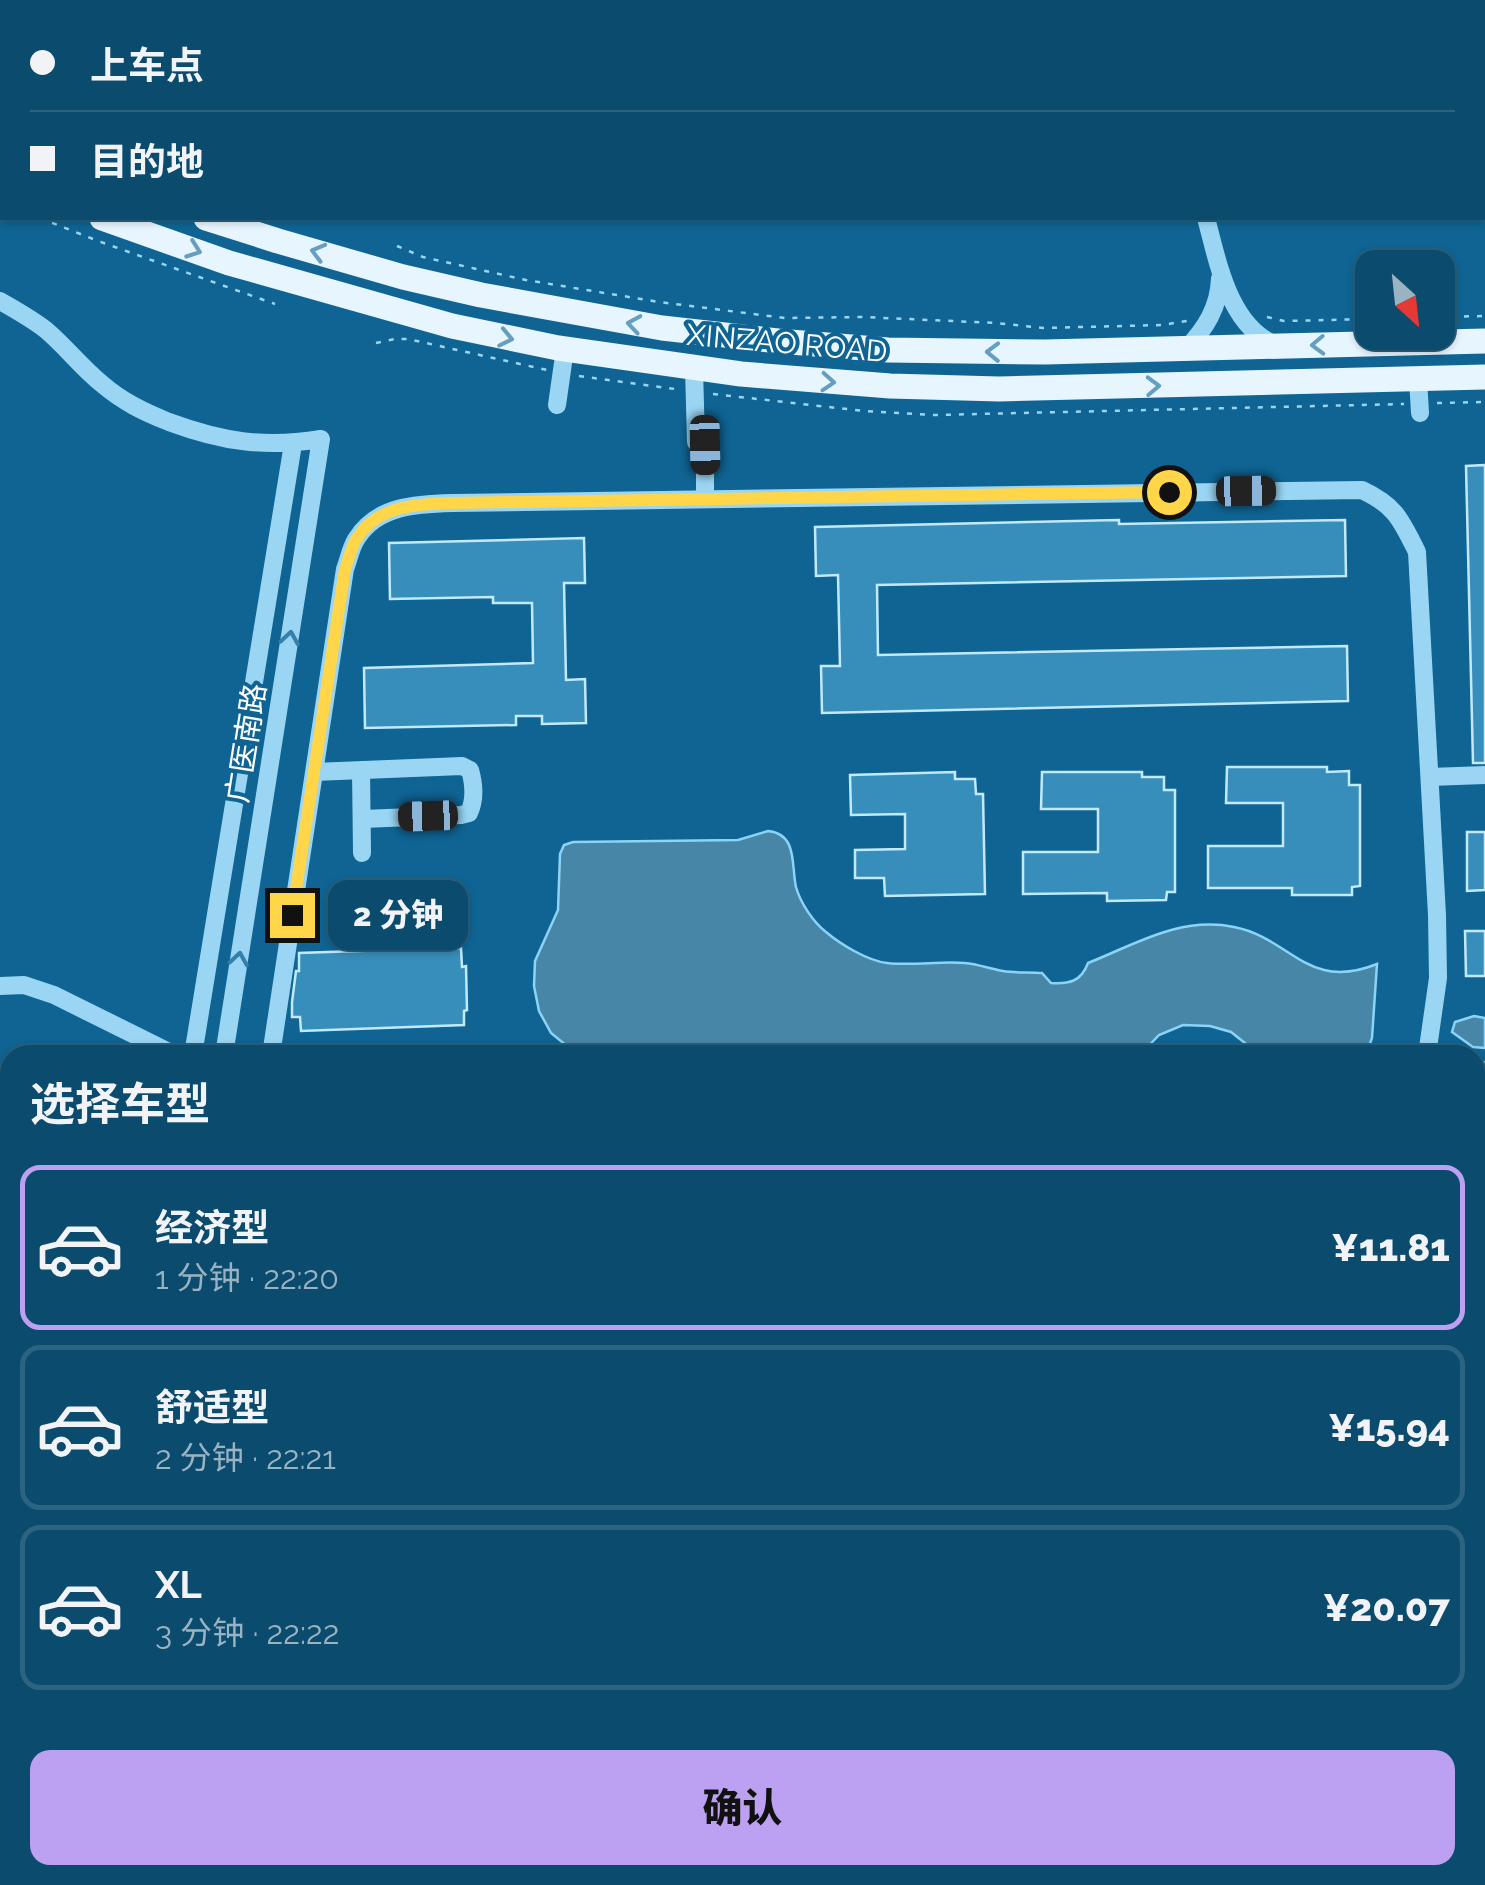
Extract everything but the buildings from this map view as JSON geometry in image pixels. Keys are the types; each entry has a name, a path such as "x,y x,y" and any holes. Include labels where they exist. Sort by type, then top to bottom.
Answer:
{"main road":[{"name":"XINZAO ROAD","path":"108,220 230,263 452,326 563,365 694,368 811,381 999,390 1485,377"},
{"name":"XINZAO ROAD","path":"212,220 443,287 662,328 778,342 888,350 1046,352 1485,341"}],"street":[{"path":"1207,220 1220,272 1234,301 1261,337 1278,346"},
{"path":"1186,349 1213,311 1220,272"},
{"path":"0,301 44,329 124,402 206,435 237,442 293,444"},
{"path":"557,405 563,365"},
{"path":"694,368 706,498"},
{"path":"1418,378 1420,406"},
{"name":"广医南路","path":"195,1045 293,444 322,439 226,1045"},
{"path":"273,1045 345,569 356,538 379,516 411,505 1362,490 1384,500 1402,522 1417,552 1437,915 1438,978 1428,1045"},
{"path":"314,772 462,766 470,770 473,780 469,813 363,819"},
{"path":"362,770 362,854"},
{"path":"1430,776 1485,775"},
{"path":"0,986 24,986 54,995 155,1045"}],"path":[{"path":"45,220 275,304"},
{"path":"397,246 423,257 526,280 785,318 862,317 1042,328 1162,326 1192,318"},
{"path":"1258,313 1284,322 1355,320"},
{"path":"1455,317 1485,316"},
{"path":"376,343 408,340 563,365 641,384"},
{"path":"749,398 936,416 1485,402"}],"water":[{"path":"768,831 784,838 789,844 798,893 816,923 846,947 879,962 970,964 1008,972 1042,973 1051,983 1063,983 1078,978 1088,963 1141,940 1195,925 1234,927 1333,972 1377,964 1372,1038 1370,1045 1247,1045 1231,1032 1183,1025 1159,1035 1150,1045 566,1045 551,1033 539,1011 535,961 558,910 560,854 564,845 738,840"},
{"path":"1474,1016 1485,1018 1485,1045 1470,1045 1452,1032 1455,1022"}],"route":[{"path":"292,915 345,569 356,538 379,516 411,505 453,503 1169,492"}]}
